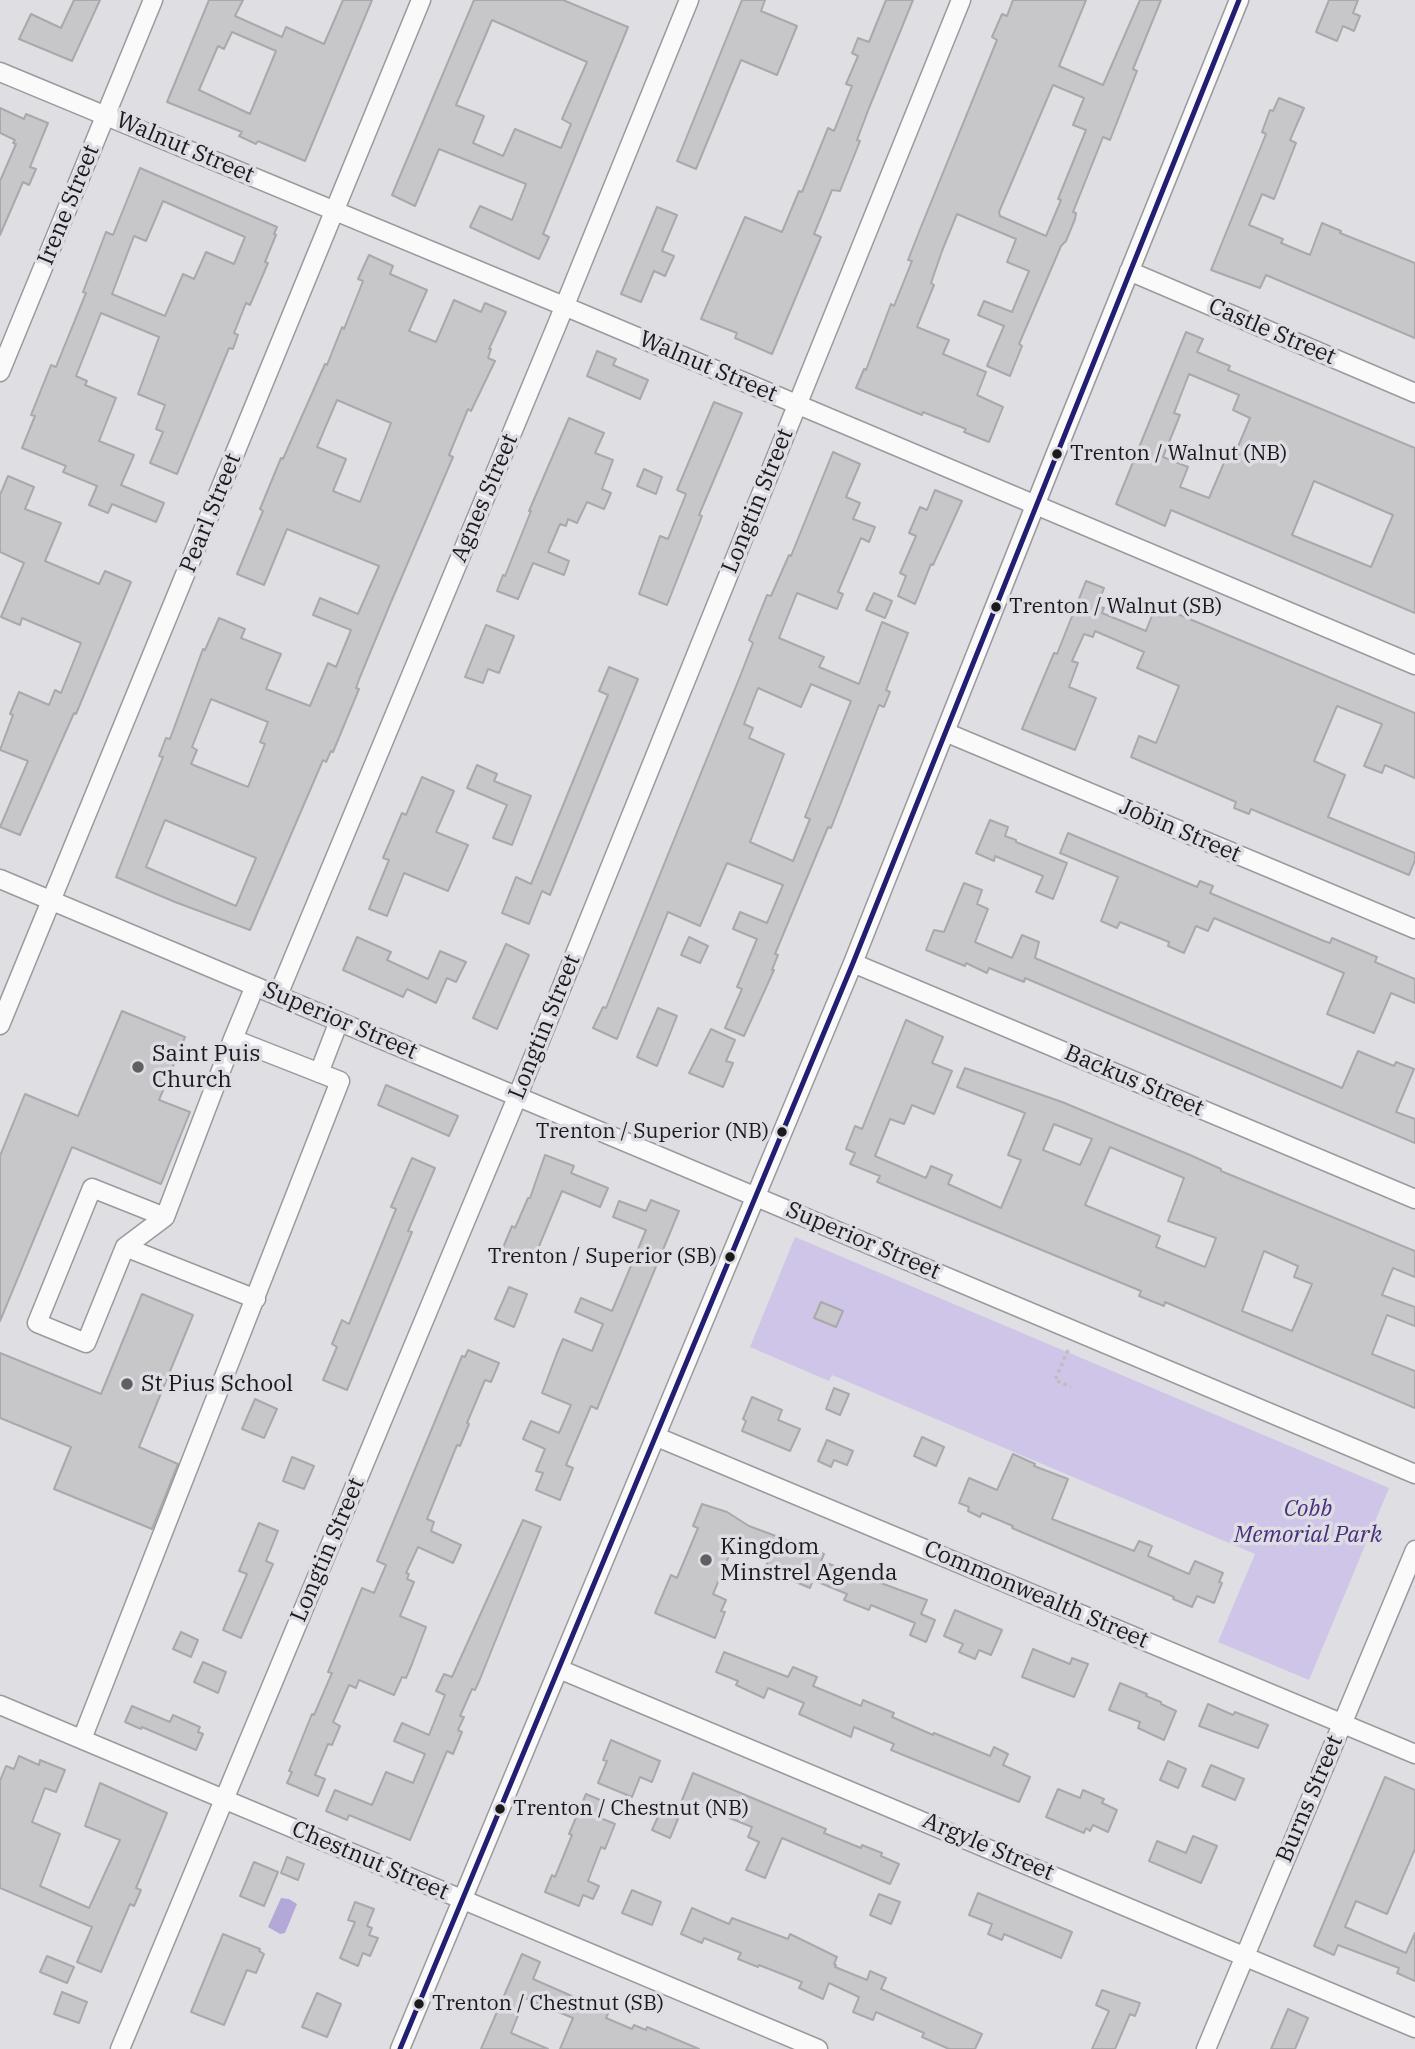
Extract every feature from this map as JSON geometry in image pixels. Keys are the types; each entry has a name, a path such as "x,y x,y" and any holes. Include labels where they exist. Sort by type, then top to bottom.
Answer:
{"street":[{"name":"Irene Street","path":"0,372 153,0"},
{"name":"Pearl Street","path":"0,1025 421,0"},
{"name":"Agnes Street","path":"278,995 689,0"},
{"name":"Longtin Street","path":"120,2049 518,1095 961,0"},
{"path":"400,2049 853,963 1239,0"},
{"name":"Walnut Street","path":"0,72 564,306 1415,665"},
{"name":"Castle Street","path":"1129,271 1415,393"},
{"name":"Jobin Street","path":"945,732 1415,929"},
{"name":"Superior Street","path":"0,879 1415,1474"},
{"name":"Backus Street","path":"853,963 1415,1199"},
{"path":"165,1217 92,1188 37,1323 86,1343 125,1247 165,1217 255,986"},
{"path":"319,1073 339,1021"},
{"path":"82,1739 340,1081 233,1039"},
{"path":"125,1247 256,1299"},
{"name":"Commonwealth Street","path":"657,1437 1415,1754"},
{"name":"Burns Street","path":"1206,2049 1415,1550"},
{"name":"Argyle Street","path":"559,1669 1415,2028"},
{"name":"Chestnut Street","path":"0,1705 818,2049"}],"path":[{"path":"1068,1350 1055,1380 1071,1387"}],"green space":[{"name":"Cobb Memorial Park","path":"795,1237 1389,1488 1309,1680 1218,1642 1255,1554 832,1375 829,1381 750,1347"}],"shaded area":[{"path":"281,1898 297,1904 285,1933 280,1934 268,1927"}],"building":[{"path":"74,0 100,0 72,61 19,39 31,14 61,28"},
{"path":"209,0 243,0 235,16 282,37 286,27 324,44 343,0 372,0 305,161 258,141 256,144 239,136 242,132 167,102","holes":["232,32 276,51 250,114 199,90 218,46 224,49"]},
{"path":"474,0 563,0 628,27 543,234 549,237 539,259 470,227 480,206 512,220 526,184 439,149 415,206 392,195","holes":["492,20 587,62 562,119 571,124 561,148 515,129 503,156 473,143 484,116 456,105"]},
{"path":"742,0 765,0 761,11 797,26 777,75 741,60 696,169 677,161"},
{"path":"886,0 913,0 869,108 857,140 860,141 840,191 832,190 814,234 821,237 772,354 735,338 737,333 701,319 745,217 782,232 799,191 802,192 828,128 834,131 852,86 846,84 858,56 852,53 858,38 869,42"},
{"path":"1013,0 1086,0 1059,66 1103,85 1140,0 1161,0 1133,69 1137,71 1110,140 1103,137 1073,212 1076,213 1075,219 1019,344 1022,346 1010,376 987,366 1004,326 978,315 984,301 1012,312 1029,271 1007,262 1016,239 957,214 942,251 931,283 934,285 917,327 949,340 943,354 986,372 977,395 1003,407 989,442 964,432 966,429 923,412 922,415 856,388 912,261 908,260 997,40 992,37 1002,14 1007,16","holes":["1053,85 1084,98 1073,125 1086,130 1046,236 1000,216 999,212"]},
{"path":"1329,0 1358,0 1353,13 1360,16 1354,31 1343,26 1337,41 1316,32"},
{"path":"1279,98 1304,108 1290,140 1296,143 1274,199 1262,194 1249,225 1283,239 1281,243 1310,255 1322,223 1415,263 1415,338 1266,275 1260,288 1211,270 1266,134 1262,132 1270,110 1273,111"},
{"path":"0,108 24,119 26,114 48,123 30,167 36,169 29,185 23,182 0,235 0,181 16,144 13,143 15,140 0,133"},
{"path":"140,168 277,227 265,262 268,263 250,305 246,303 234,333 238,335 233,349 229,348 177,474 150,463 163,432 156,429 165,405 138,394 159,337 101,313 76,376 87,381 85,385 116,398 99,441 134,455 121,485 164,503 156,522 112,504 108,513 89,505 97,486 63,472 66,466 22,448 35,416 31,415 51,365 56,367 86,293 83,292 106,232 113,235","holes":["163,201 245,237 234,264 206,252 194,279 183,274 165,316 112,294 134,236 146,241"]},
{"path":"657,207 677,215 662,251 674,256 665,276 654,271 641,302 621,294"},
{"path":"369,255 393,266 390,274 427,290 409,331 436,342 454,300 481,312 485,303 506,312 489,349 488,358 495,361 471,411 468,409 449,455 453,457 360,677 356,688 359,689 333,752 331,751 326,762 323,760 250,930 116,877 163,757 159,756 166,738 170,739 203,649 205,650 219,618 245,629 241,638 281,654 266,689 310,706 328,663 336,667 351,630 313,615 320,598 358,614 379,566 287,529 264,585 237,574 281,458 283,459 325,364 327,365 342,327 344,329 363,281 358,279","holes":["337,400 391,423 360,502 333,491 346,459 317,447","211,699 268,722 260,742 265,744 248,787 191,764 197,750 192,747","165,820 256,858 236,906 146,867"]},
{"path":"1186,332 1203,339 1197,352 1230,366 1228,370 1415,448 1415,613 1171,510 1165,526 1116,504","holes":["1189,374 1239,395 1233,410 1250,418 1232,461 1226,458 1209,498 1180,487 1188,467 1163,457 1180,415 1174,413","1314,481 1393,515 1371,567 1292,535"]},
{"path":"597,351 616,359 613,365 648,380 640,399 587,376"},
{"path":"714,402 742,413 699,515 702,516 667,605 639,594 660,536 668,539 686,494 677,490"},
{"path":"569,418 604,433 595,453 613,460 602,489 611,493 604,509 587,502 577,523 568,519 566,526 560,524 548,552 569,561 564,575 533,563 518,599 497,591"},
{"path":"833,452 860,464 846,497 860,503 853,519 875,527 869,542 861,538 838,592 843,594 837,609 797,593 779,638 824,657 819,667 859,684 882,622 908,633 886,690 890,692 884,707 879,705 831,828 828,827 775,954 778,955 774,970 744,1036 725,1028 742,989 737,987 757,939 733,929 740,912 767,923 783,885 727,863 700,926 668,912 617,1039 593,1028 603,1007 606,1008 741,674 753,643 749,640 767,595 771,596 789,555 791,556","holes":["811,684 851,701 805,817 810,819 793,861 750,842 784,754 749,738 753,728 744,724 758,688 801,707"]},
{"path":"644,469 662,477 656,494 637,486"},
{"path":"8,476 34,487 25,509 61,523 45,561 99,584 105,571 131,582 76,714 74,713 20,835 0,827 28,761 0,750 13,715 10,714 19,692 49,705 55,690 61,693 81,643 22,618 20,625 1,617 24,563 0,552 0,495"},
{"path":"935,490 962,501 915,604 898,596 906,576 900,573 916,536 909,533 920,507 927,510"},
{"path":"1086,581 1104,588 1097,606 1104,608 1102,613 1146,631 1156,605 1415,713 1415,778 1385,765 1382,773 1364,766 1382,724 1337,706 1314,761 1345,775 1328,817 1415,853 1409,875 1251,809 1249,814 1234,808 1236,802 1131,757 1139,736 1156,743 1179,686 1137,668 1144,652 1095,631 1093,637 1084,634 1072,661 1078,663 1069,687 1096,698 1075,750 1022,729 1054,653 1057,654"},
{"path":"874,593 892,601 885,618 866,610"},
{"path":"486,625 514,636 499,673 488,669 483,683 465,677"},
{"path":"609,667 638,679 550,895 542,891 529,924 502,913 516,877 531,884 608,695 599,691"},
{"path":"477,765 497,774 494,781 531,796 512,845 493,838 507,805 467,788"},
{"path":"422,777 454,791 436,832 468,845 448,891 404,873 387,916 369,909 389,860 383,858 402,813 406,815"},
{"path":"990,820 1008,827 1005,836 1067,863 1053,899 1036,892 1043,876 995,856 994,861 976,853"},
{"path":"1068,833 1197,887 1200,881 1213,886 1210,893 1324,941 1330,943 1332,938 1377,957 1375,962 1415,979 1415,1003 1391,993 1374,1033 1327,1014 1344,973 1214,918 1208,931 1196,926 1184,953 1168,946 1169,942 1120,922 1117,928 1101,921 1118,877 1060,853"},
{"path":"964,883 982,890 977,904 988,909 975,942 1012,958 1022,935 1039,942 1035,958 1342,1088 1358,1051 1394,1066 1396,1062 1414,1069 1396,1112 1415,1119 1415,1143 1025,978 1024,982 989,968 987,973 926,950 934,930 944,932"},
{"path":"357,937 391,952 387,960 428,979 440,951 466,962 456,982 447,978 436,1003 407,989 403,997 343,970"},
{"path":"689,937 708,946 700,963 681,955"},
{"path":"506,944 529,955 497,1029 473,1018"},
{"path":"658,1008 677,1016 657,1066 637,1057"},
{"path":"122,1011 185,1037 159,1100 190,1112 161,1184 72,1147 0,1321 0,1156 25,1094 78,1116"},
{"path":"906,1020 943,1037 932,1063 952,1071 934,1114 912,1105 904,1124 890,1119 875,1156 926,1178 931,1166 952,1175 948,1184 1001,1208 1021,1160 1008,1155 1025,1113 957,1087 965,1068 1062,1102 1415,1251 1415,1277 1393,1268 1382,1295 1415,1307 1415,1326 1387,1315 1372,1354 1415,1371 1415,1408 1165,1302 1164,1306 1139,1296 1141,1291 877,1182 880,1176 850,1164 855,1153 846,1149 855,1126 862,1129","holes":["1054,1124 1092,1139 1080,1165 1043,1150","1110,1147 1184,1178 1168,1221 1216,1238 1205,1267 1156,1247 1160,1236 1085,1205","1264,1251 1298,1266 1294,1277 1312,1284 1292,1331 1242,1311"]},
{"path":"711,1029 735,1040 726,1061 733,1063 723,1087 689,1073"},
{"path":"386,1085 458,1116 449,1136 378,1105"},
{"path":"545,1155 574,1166 571,1173 608,1188 600,1207 562,1191 532,1263 502,1250 512,1226 515,1228 530,1198"},
{"path":"412,1158 435,1168 408,1231 412,1232 347,1390 323,1380 337,1347 332,1344 342,1320 349,1324 396,1209 391,1207"},
{"path":"651,1200 679,1211 597,1409 591,1406 566,1465 573,1468 560,1500 536,1490 543,1473 536,1471 545,1449 523,1439 531,1421 559,1433 571,1405 542,1393 557,1353 563,1339 592,1351 603,1324 575,1312 581,1298 612,1311 646,1230 613,1217 619,1201 646,1211"},
{"path":"509,1287 527,1294 514,1327 495,1319"},
{"path":"142,1294 193,1315 139,1447 178,1464 152,1529 54,1489 71,1447 0,1418 0,1353 101,1394"},
{"path":"821,1302 843,1311 836,1327 814,1318"},
{"path":"468,1350 499,1363 491,1382 485,1380 460,1446 457,1445 427,1519 434,1522 431,1531 461,1545 453,1563 418,1547 406,1573 409,1574 407,1579 414,1582 400,1616 426,1627 412,1664 406,1678 402,1677 394,1695 359,1680 356,1688 349,1685 333,1722 340,1726 332,1745 328,1744 315,1775 325,1779 318,1796 287,1783 292,1772 289,1771 332,1673 328,1672 362,1588 374,1593 386,1565 377,1561 462,1356 465,1357"},
{"path":"834,1388 849,1394 840,1415 826,1409"},
{"path":"752,1397 782,1410 778,1420 800,1429 790,1451 742,1431 746,1421 743,1419"},
{"path":"255,1399 277,1409 264,1438 242,1429"},
{"path":"922,1437 944,1447 936,1466 914,1456"},
{"path":"827,1440 853,1451 847,1465 834,1460 831,1467 818,1461"},
{"path":"1013,1454 1035,1464 1034,1466 1068,1479 1052,1519 1134,1551 1139,1541 1152,1546 1148,1556 1189,1574 1195,1561 1223,1573 1214,1603 1197,1596 1192,1607 1012,1528 1013,1526 982,1513 980,1517 968,1511 969,1507 959,1503 969,1478 997,1490"},
{"path":"292,1457 314,1466 304,1489 283,1481"},
{"path":"702,1504 727,1512 749,1526 824,1554 821,1561 927,1600 921,1614 935,1620 926,1642 910,1635 915,1623 871,1605 869,1610 844,1600 847,1594 813,1580 810,1588 765,1569 770,1556 735,1541 713,1594 726,1600 721,1611 725,1612 715,1638 655,1613 671,1575 677,1578 698,1528 693,1526"},
{"path":"523,1520 541,1527 480,1679 475,1690 472,1689 460,1716 464,1717 458,1730 462,1732 453,1754 447,1751 410,1840 349,1815 347,1820 326,1811 335,1790 372,1805 386,1772 413,1783 425,1754 394,1741 402,1723 429,1735 445,1695 436,1691 444,1674 452,1677"},
{"path":"259,1523 278,1531 266,1561 273,1564 241,1638 223,1630 247,1574 239,1571"},
{"path":"955,1610 1002,1630 991,1655 979,1650 975,1659 959,1652 963,1644 944,1636"},
{"path":"181,1632 198,1640 191,1657 173,1649"},
{"path":"1033,1649 1070,1664 1072,1658 1088,1664 1074,1697 1022,1677"},
{"path":"724,1652 788,1677 793,1667 817,1677 813,1686 861,1706 863,1700 894,1713 892,1717 990,1756 994,1747 1008,1754 1003,1765 1030,1777 1019,1802 891,1750 894,1744 854,1727 851,1737 799,1714 804,1703 768,1688 764,1698 736,1685 738,1681 716,1672"},
{"path":"203,1662 226,1672 218,1693 194,1682"},
{"path":"1120,1683 1147,1694 1146,1696 1176,1711 1164,1740 1138,1728 1140,1722 1109,1710"},
{"path":"1208,1704 1233,1715 1235,1712 1268,1725 1258,1748 1199,1726"},
{"path":"132,1706 170,1722 173,1715 200,1727 198,1732 203,1734 196,1750 125,1722"},
{"path":"611,1740 660,1761 652,1782 640,1777 632,1797 598,1783 607,1761 603,1760"},
{"path":"19,1756 39,1765 40,1760 65,1770 56,1792 45,1788 32,1822 60,1834 40,1886 89,1908 120,1840 85,1826 100,1783 167,1813 136,1888 141,1890 134,1906 130,1904 101,1972 77,1962 92,1927 0,1888 0,1781 6,1766 14,1769"},
{"path":"1168,1761 1186,1769 1178,1788 1160,1780"},
{"path":"1211,1765 1244,1779 1235,1800 1202,1786"},
{"path":"693,1773 826,1829 824,1833 861,1848 862,1845 882,1853 881,1856 899,1864 890,1884 782,1838 765,1878 746,1870 759,1842 748,1837 752,1827 697,1805 692,1816 678,1810"},
{"path":"1385,1777 1415,1790 1415,1849 1387,1914 1356,1901 1345,1927 1406,1953 1415,1933 1415,1981 1397,1973 1399,1968 1338,1945 1334,1955 1314,1946"},
{"path":"1058,1789 1080,1798 1083,1790 1104,1799 1102,1803 1117,1810 1108,1832 1093,1825 1090,1831 1086,1828 1084,1833 1046,1817"},
{"path":"586,1794 605,1802 598,1817 615,1824 605,1849 601,1847 588,1881 599,1886 593,1899 583,1895 579,1906 545,1892 552,1875 555,1877"},
{"path":"660,1812 678,1819 670,1838 652,1830"},
{"path":"1193,1836 1217,1846 1201,1883 1149,1861 1157,1841 1186,1853"},
{"path":"287,1857 304,1864 298,1880 281,1873"},
{"path":"254,1862 278,1872 264,1906 240,1896"},
{"path":"632,1890 661,1902 652,1925 622,1913"},
{"path":"978,1893 1072,1932 1061,1958 1004,1934 1002,1940 988,1934 992,1924 969,1915"},
{"path":"879,1894 900,1902 891,1924 870,1915"},
{"path":"355,1902 374,1909 367,1926 372,1928 369,1935 378,1938 370,1956 363,1953 358,1966 340,1958 355,1922 348,1920"},
{"path":"692,1908 729,1924 732,1918 788,1939 790,1934 837,1957 835,1967 867,1980 870,1971 886,1978 881,1989 982,2034 975,2049 949,2049 922,2037 924,2033 876,2012 873,2020 853,2012 859,1997 829,1983 823,1999 799,1988 802,1982 738,1959 741,1953 704,1938 702,1943 681,1934"},
{"path":"223,1934 260,1949 264,1954 256,1973 247,1970 224,2025 191,2012"},
{"path":"522,1954 540,1962 533,1979 581,2000 582,1997 610,2009 606,2018 632,2029 634,2025 646,2030 647,2027 699,2049 560,2049 573,2018 525,1998 511,2033 548,2049 481,2049"},
{"path":"47,1956 74,1967 67,1983 40,1972"},
{"path":"1102,1990 1140,2003 1135,2016 1130,2014 1115,2049 1092,2049 1109,2011 1096,2005"},
{"path":"62,1992 87,2002 79,2023 54,2014"},
{"path":"317,1993 341,2004 327,2037 302,2027"},
{"path":"1288,2009 1308,2018 1295,2049 1271,2049"}],"transit line":[{"path":"400,2049 853,963 1239,0"}],"place":[{"name":"Trenton / Walnut (NB)","path":"1057,454"},
{"name":"Trenton / Walnut (SB)","path":"996,607"},
{"name":"Saint Puis Church","path":"138,1067"},
{"name":"Trenton / Superior (NB)","path":"782,1132"},
{"name":"Trenton / Superior (SB)","path":"730,1257"},
{"name":"St Pius School","path":"127,1384"},
{"name":"Kingdom Minstrel Agenda","path":"706,1560"},
{"name":"Trenton / Chestnut (NB)","path":"500,1809"},
{"name":"Trenton / Chestnut (SB)","path":"419,2004"}]}
